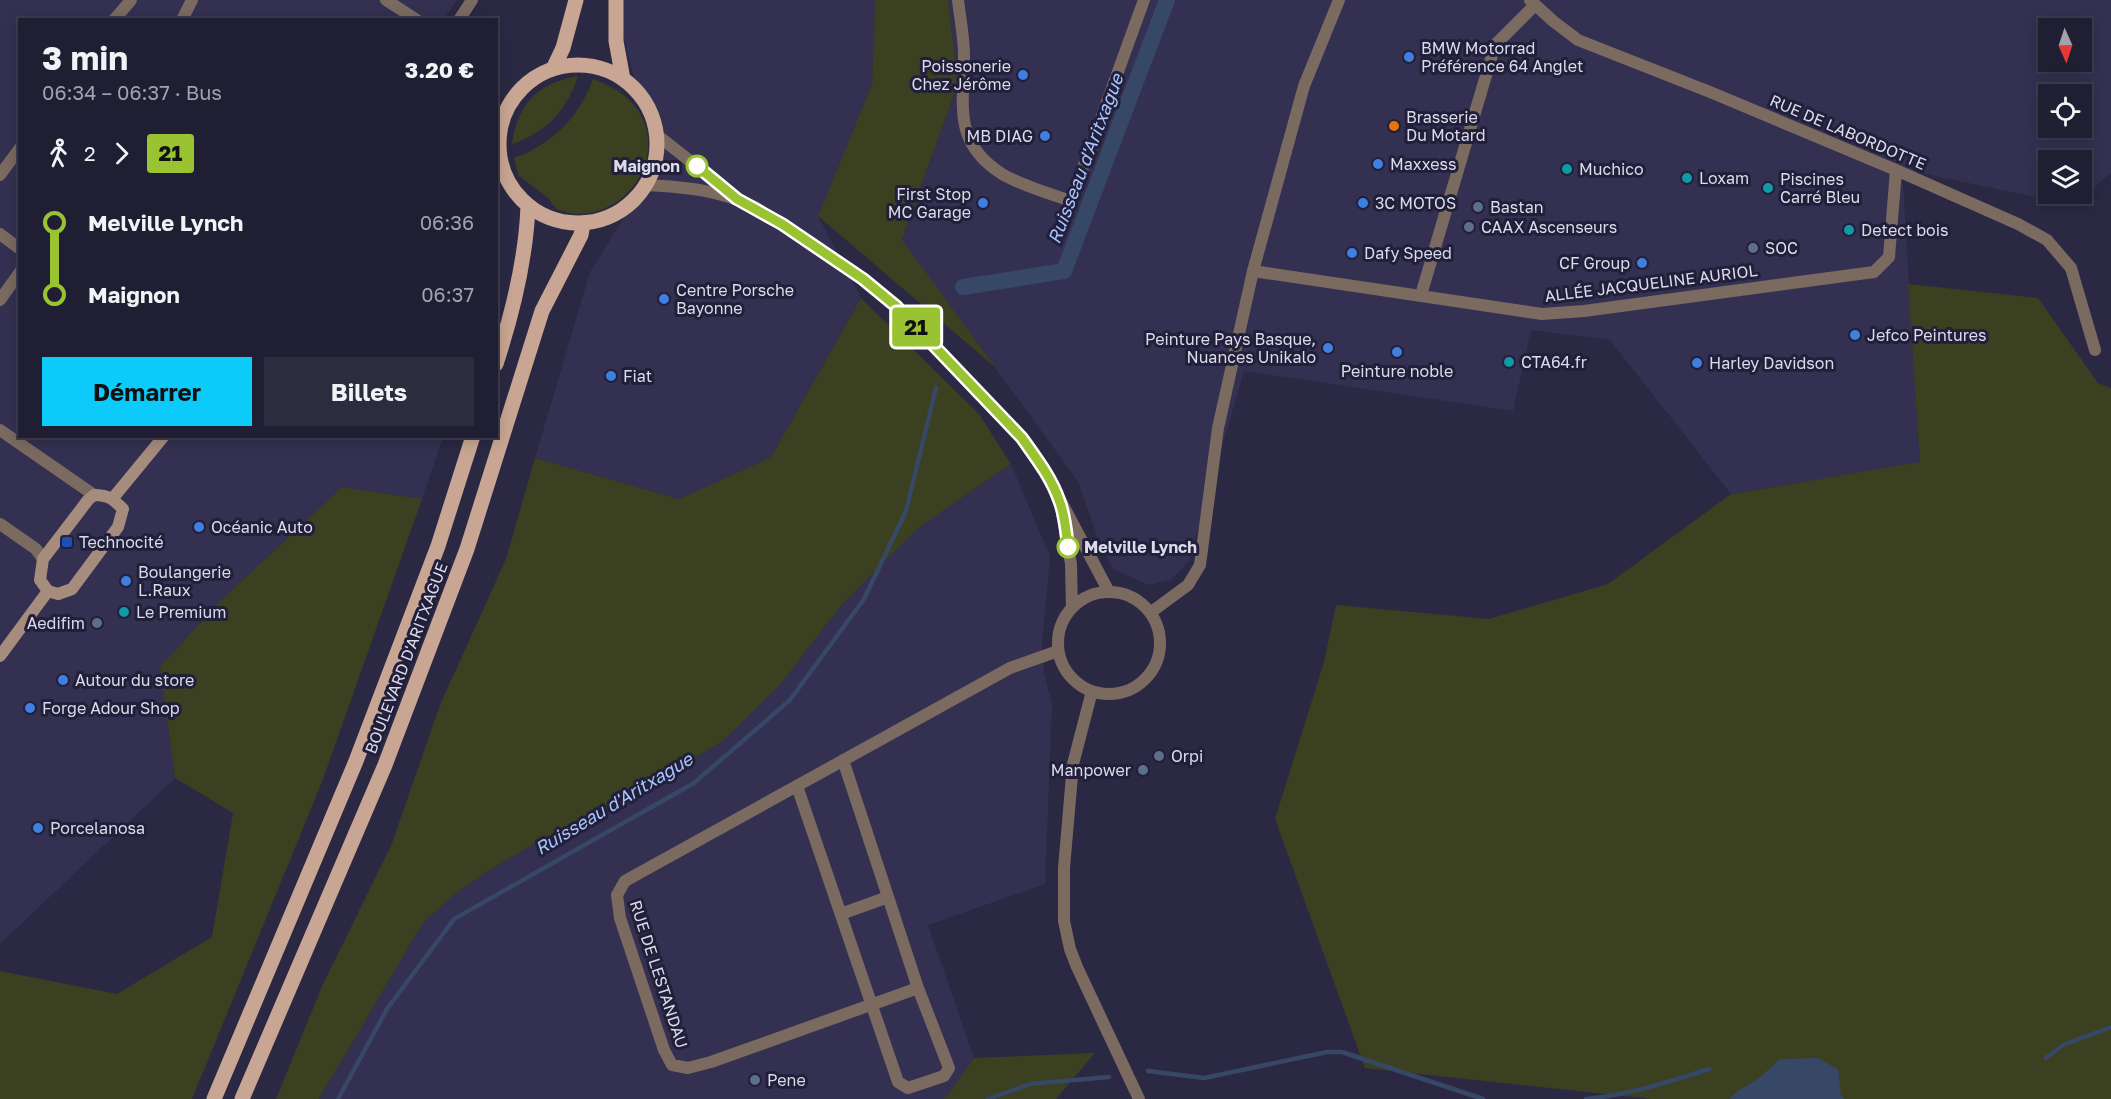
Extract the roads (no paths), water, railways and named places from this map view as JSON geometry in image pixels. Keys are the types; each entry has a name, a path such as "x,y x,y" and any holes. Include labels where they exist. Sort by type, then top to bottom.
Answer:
{"main road":[{"path":"553,69 563,48 576,0"},
{"path":"616,0 616,40 624,79"},
{"path":"577,65 587,66 602,69 624,79 646,103 657,135 654,169 646,185 630,204 600,221 583,224 563,222 544,216 528,206 516,194 500,171 499,125 512,100 530,81 553,69 577,65"},
{"path":"498,357 521,275 528,206"},
{"name":"BOULEVARD D'ARITXAGUE","path":"242,1099 385,765 467,549 542,311 581,235 583,224"},
{"path":"113,498 162,438"},
{"name":"BOULEVARD D'ARITXAGUE","path":"214,1099 356,761 438,546 472,438"},
{"path":"94,495 106,495 113,498 123,509 118,527 72,589 58,594 48,591 40,580 43,559 88,500 94,495"},
{"path":"0,656 48,591"}],"street":[{"path":"122,17 131,0"},
{"path":"183,18 192,0"},
{"path":"386,0 414,18"},
{"path":"460,18 472,0"},
{"path":"958,0 964,52 963,113 965,129 973,147 986,162 1004,176 1071,201 1144,0"},
{"path":"1150,614 1188,585 1200,565 1218,428 1253,272 1304,86 1339,0"},
{"path":"1421,295 1495,45 1534,2"},
{"name":"RUE DE LABORDOTTE","path":"1534,2 1553,21 1578,40 1710,92 1896,170 2018,224 2048,240 2071,268 2095,350"},
{"path":"657,135 737,199 782,224 863,279 897,307 1022,438 1044,469 1109,592"},
{"path":"0,175 18,151"},
{"name":"ALLÉE JACQUELINE AURIOL","path":"1253,272 1542,314 1584,311 1874,272 1889,257 1896,170"},
{"path":"646,185 704,189 737,199"},
{"path":"0,234 18,248"},
{"path":"0,300 18,275"},
{"path":"0,430 94,495"},
{"path":"1060,501 1071,564 1072,608"},
{"path":"0,524 36,549 43,559"},
{"path":"1109,592 1132,598 1142,604 1150,614 1158,628 1160,644 1157,661 1149,675 1134,688 1121,693 1106,694 1092,691 1080,685 1070,676 1062,664 1058,651 1058,636 1063,621 1072,608 1089,597 1109,592"},
{"name":"RUE DE LESTANDAU","path":"918,988 711,1062 688,1068 672,1065 664,1050 620,918 617,895 625,881 843,760 1010,668 1058,651"},
{"path":"1092,691 1073,764 1064,868 1064,921 1070,949 1077,967 1139,1099"},
{"path":"798,786 898,1082 908,1088 944,1076 949,1068 918,988 843,760"},
{"path":"841,914 888,897"}],"water":[{"path":"1818,1058 1838,1069 1841,1096 1845,1099 1729,1099 1758,1079 1780,1059"}],"waterway":[{"name":"Ruisseau d'Aritxague","path":"963,287 1064,271 1167,0"},
{"name":"Ruisseau d'Aritxague","path":"338,1099 387,1009 454,919 694,783 790,700 864,599 906,511 936,388"},
{"path":"2046,1058 2063,1045 2111,1027"},
{"path":"1148,1071 1204,1078 1327,1052 1342,1052 1483,1099"},
{"path":"1586,1099 1633,1091 1709,1069"},
{"path":"988,1099 1030,1084 1109,1077"}],"place":[{"name":"BMW Motorrad Préférence 64 Anglet","path":"1409,57"},
{"name":"Poissonerie Chez Jérôme","path":"1023,75"},
{"name":"Brasserie Du Motard","path":"1394,126"},
{"name":"MB DIAG","path":"1045,136"},
{"name":"Maxxess","path":"1378,164"},
{"name":"Maignon","path":"697,166"},
{"name":"Muchico","path":"1567,169"},
{"name":"Loxam","path":"1687,178"},
{"name":"Piscines Carré Bleu","path":"1768,188"},
{"name":"First Stop MC Garage","path":"983,203"},
{"name":"3C MOTOS","path":"1363,203"},
{"name":"Bastan","path":"1478,207"},
{"name":"CAAX Ascenseurs","path":"1469,227"},
{"name":"Detect bois","path":"1849,230"},
{"name":"SOC","path":"1753,248"},
{"name":"Dafy Speed","path":"1352,253"},
{"name":"CF Group","path":"1642,263"},
{"name":"Centre Porsche Bayonne","path":"664,299"},
{"name":"Jefco Peintures","path":"1855,335"},
{"name":"Peinture Pays Basque, Nuances Unikalo","path":"1328,348"},
{"name":"Peinture noble","path":"1397,352"},
{"name":"CTA64.fr","path":"1509,362"},
{"name":"Harley Davidson","path":"1697,363"},
{"name":"Fiat","path":"611,376"},
{"name":"Océanic Auto","path":"199,527"},
{"name":"Technocité","path":"67,542"},
{"name":"Melville Lynch","path":"1068,547"},
{"name":"Boulangerie L.Raux","path":"126,581"},
{"name":"Le Premium","path":"124,612"},
{"name":"Aedifim","path":"97,623"},
{"name":"Autour du store","path":"63,680"},
{"name":"Forge Adour Shop","path":"30,708"},
{"name":"Orpi","path":"1159,756"},
{"name":"Manpower","path":"1143,770"},
{"name":"Porcelanosa","path":"38,828"},
{"name":"Pene","path":"755,1080"}]}
